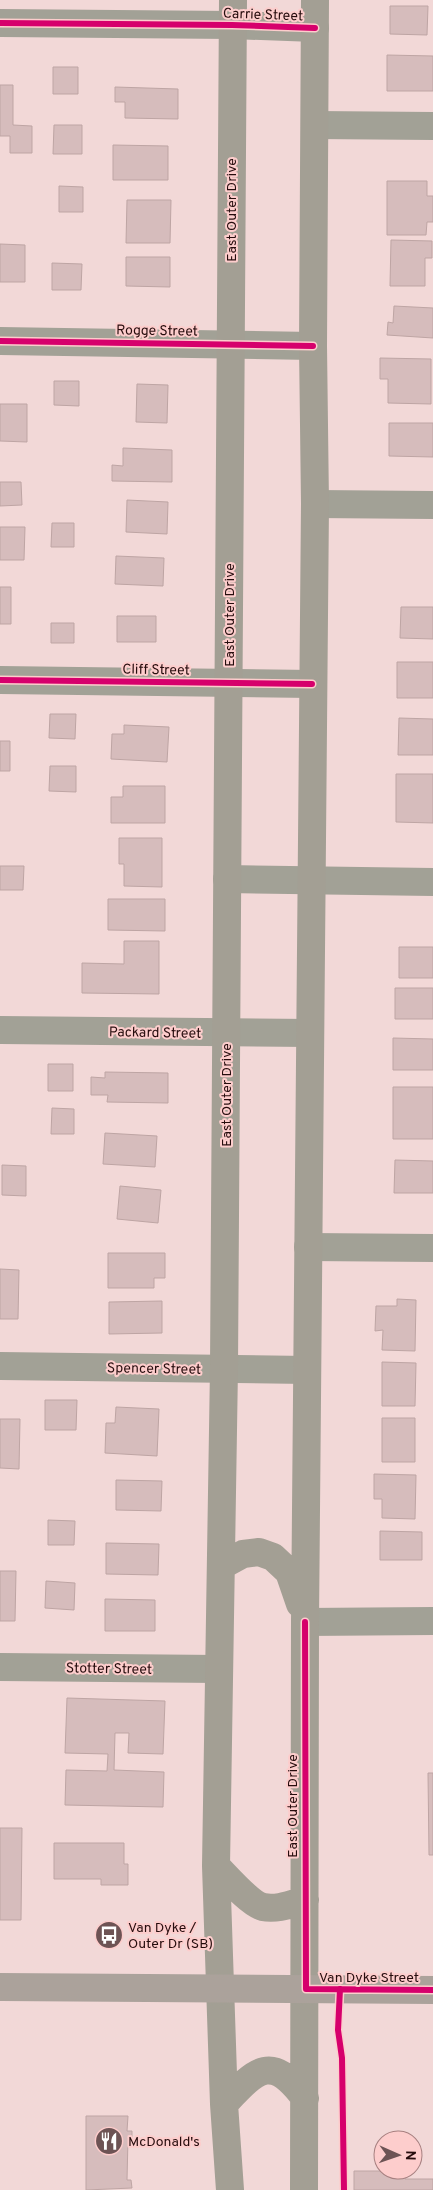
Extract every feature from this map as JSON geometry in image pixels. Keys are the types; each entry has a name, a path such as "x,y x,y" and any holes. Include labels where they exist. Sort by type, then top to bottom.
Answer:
{"main road":[{"name":"East Outer Drive","path":"304,2190 307,1370 315,504 313,346 315,0"},
{"name":"East Outer Drive","path":"230,2190 224,2104 216,1866 224,1368 233,13"},
{"path":"221,1566 243,1554 259,1552 273,1557 289,1572 306,1622"},
{"path":"216,1866 239,1890 261,1907 280,1907 305,1900"},
{"name":"Van Dyke Street","path":"0,1987 433,1990"},
{"path":"224,2104 246,2080 264,2071 277,2070 292,2081 305,2098"}],"street":[{"name":"Carrie Street","path":"0,22 233,13 315,28"},
{"path":"315,125 433,126"},
{"name":"Rogge Street","path":"0,341 230,343 313,346"},
{"path":"315,504 433,505"},
{"name":"Cliff Street","path":"0,680 312,684"},
{"path":"227,879 433,882"},
{"name":"Packard Street","path":"0,1030 310,1033"},
{"path":"308,1247 433,1248"},
{"name":"Spencer Street","path":"0,1366 307,1370"},
{"path":"306,1622 433,1621"},
{"name":"Stotter Street","path":"0,1667 219,1669"}],"building":[{"path":"390,6 428,6 427,35 390,34"},
{"path":"387,55 433,56 433,91 387,91"},
{"path":"53,67 78,67 78,94 53,94"},
{"path":"0,85 13,85 13,125 32,126 32,153 10,153 10,136 0,136"},
{"path":"115,87 178,89 178,119 125,118 125,102 115,102"},
{"path":"54,125 82,125 82,154 53,154"},
{"path":"113,145 168,146 168,180 113,180"},
{"path":"387,181 427,181 427,196 433,196 433,222 427,222 426,235 387,235"},
{"path":"59,186 83,187 83,212 59,212"},
{"path":"127,200 171,200 170,243 126,243"},
{"path":"391,240 432,241 432,258 425,258 425,286 390,286"},
{"path":"0,244 25,245 25,282 0,282"},
{"path":"126,257 170,257 170,287 126,286"},
{"path":"52,263 82,264 81,290 52,290"},
{"path":"394,306 433,308 433,338 387,335 388,322 393,323"},
{"path":"380,358 431,359 431,404 388,403 388,379 380,379"},
{"path":"54,381 79,381 79,406 54,405"},
{"path":"137,384 168,385 167,423 136,422"},
{"path":"0,404 27,404 27,442 0,441"},
{"path":"389,423 433,423 433,457 389,456"},
{"path":"123,448 172,450 172,482 112,481 112,465 123,466"},
{"path":"0,482 21,482 22,505 0,506"},
{"path":"127,500 168,502 167,534 126,532"},
{"path":"52,523 74,523 74,547 51,547"},
{"path":"0,527 25,527 24,560 0,560"},
{"path":"116,556 164,558 163,586 115,584"},
{"path":"0,587 11,587 11,624 0,624"},
{"path":"401,607 433,607 433,639 400,638"},
{"path":"117,616 156,616 156,642 117,642"},
{"path":"51,623 74,623 74,643 51,643"},
{"path":"397,662 433,662 433,698 397,698"},
{"path":"50,714 76,714 75,739 49,738"},
{"path":"399,718 433,719 433,755 398,755"},
{"path":"124,725 169,727 167,762 111,759 112,734 124,734"},
{"path":"0,741 10,741 10,771 0,771"},
{"path":"50,766 76,766 76,792 49,791"},
{"path":"396,774 433,774 433,823 396,822"},
{"path":"123,786 165,786 165,823 111,823 111,797 123,797"},
{"path":"119,838 162,838 162,887 124,886 124,864 119,864"},
{"path":"0,866 24,866 23,890 0,890"},
{"path":"108,899 165,899 165,931 108,930"},
{"path":"124,941 159,941 159,994 82,993 82,963 124,964"},
{"path":"399,947 433,947 433,978 399,978"},
{"path":"395,988 433,988 433,1019 395,1019"},
{"path":"393,1038 433,1039 433,1070 393,1070"},
{"path":"48,1064 73,1064 73,1091 48,1091"},
{"path":"105,1072 168,1073 168,1103 107,1102 108,1095 91,1095 91,1077 105,1078"},
{"path":"393,1087 433,1087 433,1139 393,1139"},
{"path":"52,1108 74,1109 74,1134 51,1134"},
{"path":"105,1133 157,1136 155,1167 103,1164"},
{"path":"395,1160 433,1161 433,1193 394,1193"},
{"path":"2,1165 26,1166 26,1196 2,1195"},
{"path":"120,1186 161,1190 158,1223 117,1219"},
{"path":"108,1253 165,1253 165,1278 154,1278 154,1288 108,1288"},
{"path":"0,1269 19,1270 18,1319 0,1319"},
{"path":"397,1299 416,1300 415,1351 382,1350 383,1330 375,1331 376,1306 397,1306"},
{"path":"162,1301 162,1333 109,1334 109,1302"},
{"path":"382,1362 416,1363 415,1406 382,1406"},
{"path":"45,1400 77,1400 76,1430 45,1430"},
{"path":"116,1407 159,1409 157,1456 105,1453 106,1423 115,1423"},
{"path":"382,1418 415,1418 415,1462 382,1462"},
{"path":"0,1419 20,1419 19,1469 0,1468"},
{"path":"374,1474 416,1475 415,1519 382,1518 382,1499 374,1499"},
{"path":"116,1480 162,1481 161,1511 116,1510"},
{"path":"48,1520 75,1521 74,1545 48,1545"},
{"path":"380,1531 422,1532 422,1560 380,1560"},
{"path":"106,1543 159,1544 158,1575 106,1574"},
{"path":"0,1571 16,1571 15,1621 0,1621"},
{"path":"46,1581 75,1583 74,1610 45,1608"},
{"path":"105,1599 155,1600 155,1631 105,1631"},
{"path":"67,1698 165,1701 163,1754 128,1753 129,1733 115,1733 114,1770 164,1772 163,1807 65,1805 66,1770 107,1771 108,1754 65,1753"},
{"path":"428,1773 433,1773 433,1855 429,1855"},
{"path":"0,1828 22,1828 21,1920 0,1920"},
{"path":"54,1843 124,1843 124,1864 128,1864 128,1885 101,1885 101,1879 54,1879"},
{"path":"86,2116 128,2116 127,2131 132,2131 132,2138 128,2138 127,2180 131,2180 132,2188 86,2190"},
{"path":"354,2171 373,2171 373,2180 433,2179 433,2190 354,2190"}],"cycle path":[{"path":"0,23 232,25 315,28"},
{"path":"0,341 313,346"},
{"path":"0,680 312,684"},
{"path":"305,1622 306,1989 433,1990"},
{"path":"340,1989 338,2030 342,2058 344,2190"}],"place":[{"name":"Van Dyke / Outer Dr (SB)","path":"109,1935"},
{"name":"McDonald's","path":"109,2141"}]}
